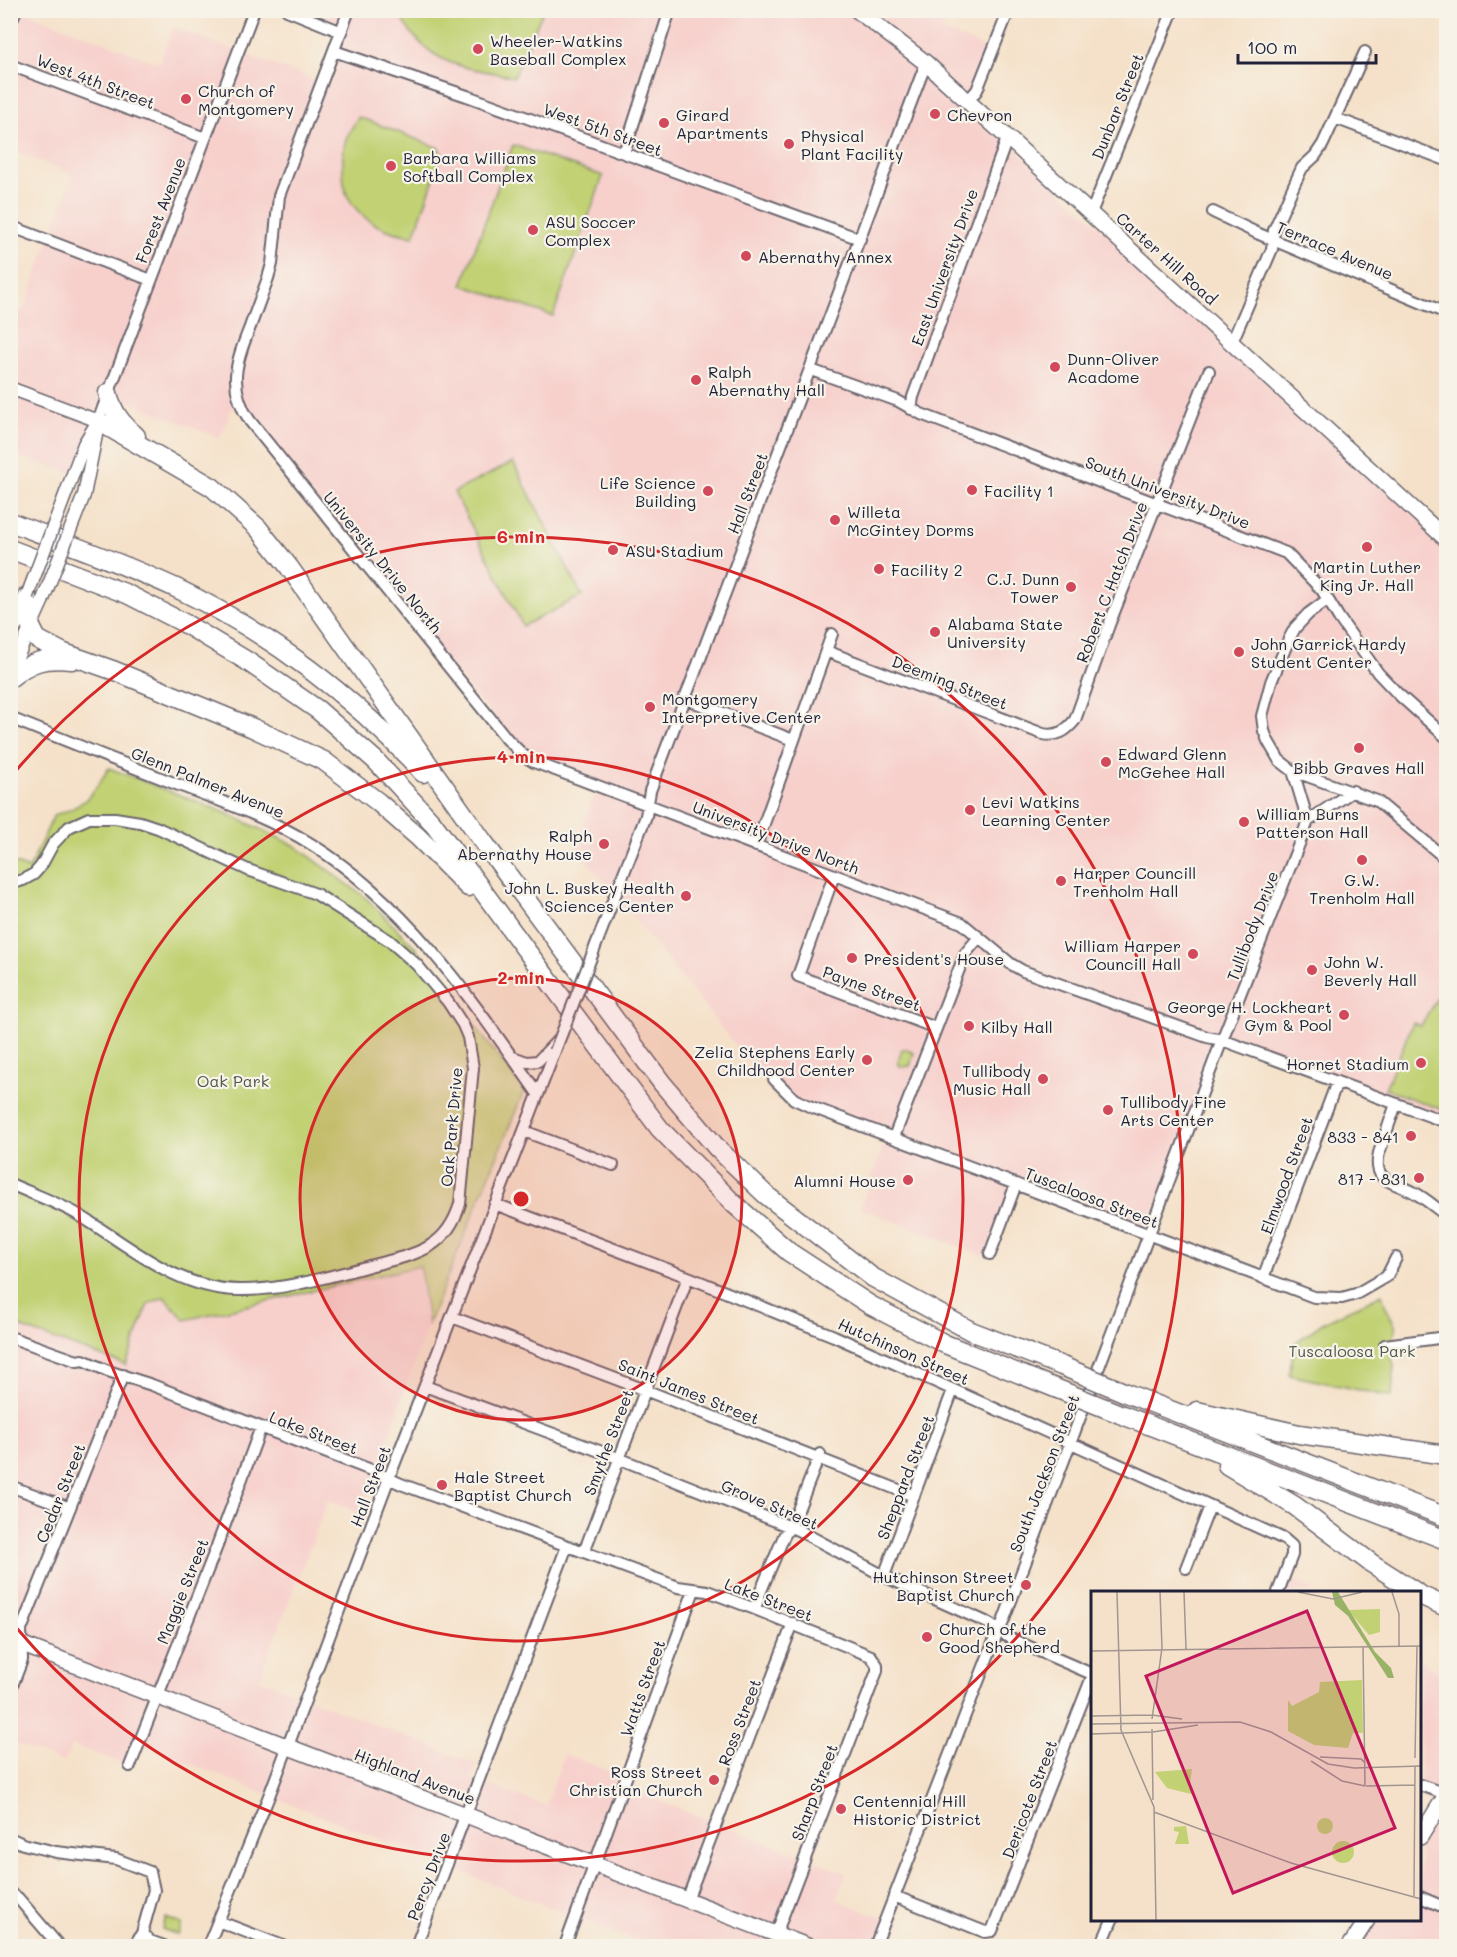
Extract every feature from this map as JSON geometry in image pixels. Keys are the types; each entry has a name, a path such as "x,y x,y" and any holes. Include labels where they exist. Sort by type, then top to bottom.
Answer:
{"highway":[{"path":"108,393 115,414 125,426 160,456"},
{"path":"98,421 212,487 258,528 289,567 482,840 662,1083 717,1148 766,1195 872,1277 970,1331 1446,1517"},
{"path":"10,522 114,561 178,589 233,619 292,657 348,700 410,758 482,840"},
{"path":"10,549 127,594 184,623 248,661 318,710 376,761 432,822 660,1129 733,1203 789,1252 870,1305 945,1344 1055,1389 1446,1540"},
{"path":"35,599 28,621 37,639 45,644 253,728 324,761 378,802 418,837 470,888 526,950"},
{"path":"10,678 35,661 64,659 88,662"},
{"path":"1125,1393 1265,1428 1446,1455"},
{"path":"1167,1432 1295,1506 1371,1563 1416,1591"}],"main road":[{"name":"Carter Hill Road","path":"857,10 926,63 968,100 1446,539"},
{"name":"Highland Avenue","path":"16,1642 807,1947"},
{"path":"1421,1834 1446,1794"},
{"path":"1350,1947 1366,1921"}],"street":[{"path":"10,24 16,10"},
{"name":"Forest Avenue","path":"35,599 84,444 98,421 254,10"},
{"path":"288,10 342,32"},
{"path":"334,51 350,10"},
{"path":"624,153 670,10"},
{"path":"968,100 976,90 1009,10"},
{"name":"Dunbar Street","path":"1090,213 1173,10"},
{"name":"West 5th Street","path":"334,51 860,239"},
{"name":"University Drive North","path":"334,51 279,196 272,264 237,359 236,390 248,419 507,739 534,762 962,923 1023,971 1207,1037 1222,1040 1446,1122"},
{"path":"1232,342 1272,249 1274,230 1300,172 1320,150 1365,52"},
{"name":"Hall Street","path":"208,1947 288,1746 646,816 650,791 684,698 811,370 926,63"},
{"name":"West 4th Street","path":"10,64 205,138"},
{"path":"1335,118 1446,160"},
{"name":"East University Drive","path":"910,409 1008,136"},
{"name":"Terrace Avenue","path":"1213,212 1273,240 1446,313"},
{"path":"10,226 151,280"},
{"name":"South University Drive","path":"811,370 898,401 921,414 1286,553 1315,582 1378,673 1446,737"},
{"name":"Robert C Hatch Drive","path":"1063,732 1075,720 1156,504 1209,371"},
{"path":"10,388 98,421"},
{"name":"Forest Avenue","path":"10,640 35,599 84,495 98,431 98,421"},
{"path":"1327,600 1308,614 1288,639 1264,707 1263,722 1268,741 1279,760 1293,771 1377,801 1446,859"},
{"path":"10,673 31,629"},
{"path":"756,846 832,634"},
{"name":"Deeming Street","path":"826,651 1043,734 1052,735 1063,732"},
{"path":"684,698 793,740"},
{"name":"Glenn Palmer Avenue","path":"10,718 240,809 280,826 312,844 359,878 396,912 429,948 538,1094"},
{"path":"1293,771 1308,821 1353,791"},
{"name":"Oak Park Drive","path":"10,884 34,874 60,835 76,823 89,818 115,818 158,828 248,870 316,894 390,941 417,965 458,1016 468,1037 473,1068 457,1215 441,1238 417,1254 258,1290 207,1286 146,1261 74,1212 10,1184"},
{"name":"Tullibody Drive","path":"1222,1040 1308,821"},
{"name":"Payne Street","path":"834,874 798,976 936,1028"},
{"path":"894,1137 965,954 979,937"},
{"name":"Hall Street","path":"511,1056 527,1062 538,1061 561,1036"},
{"name":"South Jackson Street","path":"875,1947 1072,1443 1222,1040"},
{"name":"Tuscaloosa Street","path":"774,1079 794,1099 1314,1297 1342,1298 1356,1294 1387,1276 1396,1257"},
{"name":"Elmwood Street","path":"1263,1278 1337,1083"},
{"path":"1396,1104 1377,1161 1379,1174 1386,1181 1415,1193 1446,1215"},
{"path":"525,1131 613,1165"},
{"path":"990,1254 1017,1184"},
{"name":"Hutchinson Street","path":"495,1204 688,1277 834,1336 1284,1539 1292,1546 1292,1555 1279,1591"},
{"name":"Smythe Street","path":"584,1552 688,1277"},
{"name":"Saint James Street","path":"452,1317 819,1456 914,1496"},
{"name":"Lake Street","path":"10,1337 152,1384 389,1479 678,1587 707,1591 794,1623 859,1650 874,1660"},
{"path":"1385,1344 1446,1337"},
{"name":"Cedar Street","path":"10,1691 22,1660 16,1642 123,1376"},
{"name":"Grove Street","path":"425,1386 618,1458 790,1527 884,1576 988,1623 1011,1639 1091,1676"},
{"name":"Sheppard Street","path":"884,1576 953,1390"},
{"name":"Maggie Street","path":"130,1766 261,1428"},
{"path":"755,1609 819,1456"},
{"path":"10,1486 70,1508"},
{"path":"1186,1568 1210,1506"},
{"path":"466,1815 567,1546"},
{"name":"Watts Street","path":"565,1947 694,1590"},
{"name":"Ross Street","path":"687,1900 794,1623"},
{"name":"Sharp Street","path":"776,1934 877,1671 874,1660"},
{"name":"Dericote Street","path":"894,1896 985,1932 992,1931 1091,1679"},
{"path":"1421,1786 1446,1794"},
{"name":"Percy Drive","path":"420,1945 466,1815"},
{"path":"10,1838 23,1844 56,1852 116,1859 150,1872 153,1890 142,1933 134,1947"},
{"path":"10,1893 18,1898 58,1947"},
{"path":"1421,1898 1446,1908"},
{"path":"218,1921 283,1947"},
{"path":"1101,1947 1112,1921"},
{"path":"142,1933 150,1941 164,1947"}],"shaded area":[{"name":"Alabama State University","path":"22,11 159,63 173,27 325,84 347,26 306,11 955,11 941,29 987,49 964,102 1446,545 1446,1118 1219,1035 1147,1228 1015,1177 984,1256 860,1208 886,1139 778,1098 575,845 599,783 535,759 511,739 250,418 239,391 220,438 119,398 92,480 11,454 10,308 23,312 73,174 11,150 11,38"},
{"path":"421,1266 428,1324 361,1514 328,1500 259,1679 476,1764 472,1779 546,1806 564,1754 619,1775 616,1784 846,1873 837,1900 889,1920 880,1944 886,1946 648,1946 133,1741 123,1764 72,1745 64,1763 11,1742 10,1324 126,1365 148,1304 164,1297 185,1320"},
{"path":"1288,1576 1313,1591 1282,1591"},
{"path":"1421,1661 1446,1677 1446,1946 1344,1946 1360,1921 1421,1921 1421,1825 1440,1795 1421,1787"}],"green space":[{"name":"Wheeler-Watkins Baseball Complex","path":"397,11 543,11 514,77 467,68 441,58 416,38"},
{"name":"Barbara Williams Softball Complex","path":"359,117 439,148 442,155 414,236 385,229 368,220 354,206 346,193 343,177 344,145"},
{"name":"ASU Soccer Complex","path":"513,145 603,176 553,316 462,285"},
{"path":"513,462 582,596 523,626 454,492"},
{"name":"Oak Park","path":"109,768 226,813 294,845 365,897 416,948 524,1091 428,1324 420,1266 185,1320 164,1297 148,1304 126,1365 11,1324 11,862 29,869 54,815 74,808 87,798"},
{"name":"Hornet Stadium","path":"1446,983 1446,1111 1385,1089 1413,1023 1421,1026"},
{"path":"902,1049 914,1053 910,1066 899,1065"},
{"name":"Tuscaloosa Park","path":"1382,1294 1396,1327 1390,1352 1394,1366 1392,1397 1289,1375 1295,1343 1324,1322"},
{"path":"166,1918 182,1924 178,1935 162,1929"}],"place":[{"name":"Wheeler-Watkins Baseball Complex","path":"478,49"},
{"name":"Church of Montgomery","path":"186,99"},
{"name":"Chevron","path":"935,114"},
{"name":"Girard Apartments","path":"664,123"},
{"name":"Physical Plant Facility","path":"789,144"},
{"name":"Barbara Williams Softball Complex","path":"391,166"},
{"name":"ASU Soccer Complex","path":"533,230"},
{"name":"Abernathy Annex","path":"746,256"},
{"name":"Dunn-Oliver Acadome","path":"1055,367"},
{"name":"Ralph Abernathy Hall","path":"696,380"},
{"name":"Facility 1","path":"972,490"},
{"name":"Life Science Building","path":"708,491"},
{"name":"Willeta McGintey Dorms","path":"835,520"},
{"name":"Martin Luther King Jr. Hall","path":"1367,547"},
{"name":"ASU Stadium","path":"613,550"},
{"name":"Facility 2","path":"879,569"},
{"name":"C.J. Dunn Tower","path":"1071,587"},
{"name":"Alabama State University","path":"935,632"},
{"name":"John Garrick Hardy Student Center","path":"1239,652"},
{"name":"Montgomery Interpretive Center","path":"650,707"},
{"name":"Bibb Graves Hall","path":"1359,748"},
{"name":"Edward Glenn McGehee Hall","path":"1106,762"},
{"name":"Levi Watkins Learning Center","path":"970,810"},
{"name":"William Burns Patterson Hall","path":"1244,822"},
{"name":"Ralph Abernathy House","path":"604,844"},
{"name":"G.W. Trenholm Hall","path":"1362,860"},
{"name":"Harper Councill Trenholm Hall","path":"1061,881"},
{"name":"John L. Buskey Health Sciences Center","path":"686,896"},
{"name":"William Harper Councill Hall","path":"1193,954"},
{"name":"President's House","path":"852,958"},
{"name":"John W. Beverly Hall","path":"1312,970"},
{"name":"George H. Lockheart Gym & Pool","path":"1344,1015"},
{"name":"Kilby Hall","path":"969,1026"},
{"name":"Zelia Stephens Early Childhood Center","path":"867,1060"},
{"name":"Hornet Stadium","path":"1421,1063"},
{"name":"Tullibody Music Hall","path":"1043,1079"},
{"name":"Tullibody Fine Arts Center","path":"1108,1110"},
{"name":"833 - 841","path":"1411,1136"},
{"name":"817 - 831","path":"1419,1178"},
{"name":"Alumni House","path":"908,1180"},
{"name":"Hale Street Baptist Church","path":"442,1485"},
{"name":"Hutchinson Street Baptist Church","path":"1026,1585"},
{"name":"Church of the Good Shepherd","path":"927,1637"},
{"name":"Ross Street Christian Church","path":"714,1780"},
{"name":"Centennial Hill Historic District","path":"841,1809"}]}
